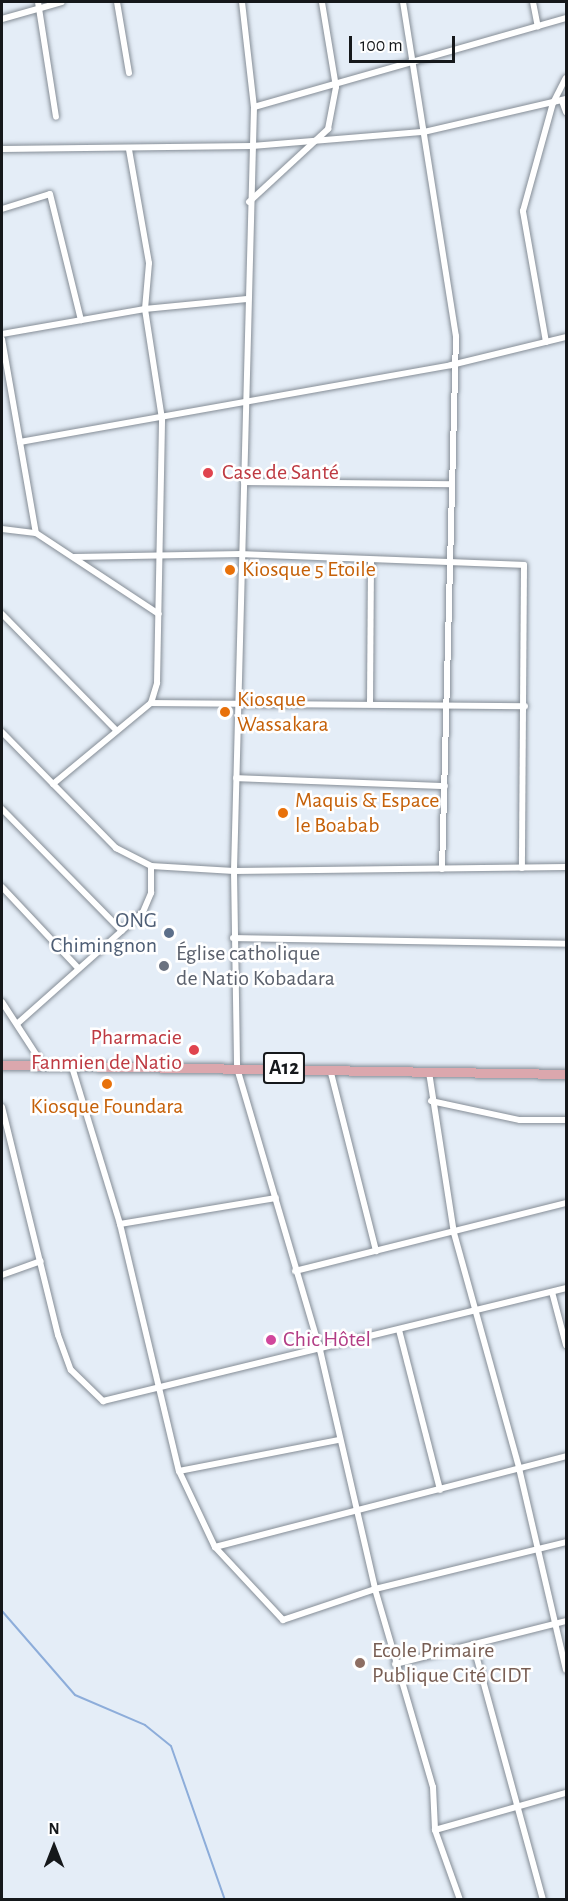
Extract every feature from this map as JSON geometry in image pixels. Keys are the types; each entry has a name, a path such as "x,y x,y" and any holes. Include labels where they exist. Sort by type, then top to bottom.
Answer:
{"main road":[{"name":"A12","path":"2,1065 567,1074"}],"street":[{"path":"2,19 38,5 62,2"},
{"path":"117,2 129,73"},
{"path":"242,2 254,107 249,202 234,871 233,938 237,1068 320,1350 375,1589 395,1664 433,1787 435,1830 460,1899"},
{"path":"249,202 310,141 328,129 336,87 324,2"},
{"path":"403,2 456,336 451,365 449,705 442,868"},
{"path":"533,2 538,27"},
{"path":"38,5 56,117"},
{"path":"254,107 336,87 567,18"},
{"path":"546,342 523,211 553,103 567,78"},
{"path":"2,149 33,144 129,149 252,146 424,132 564,100 567,112"},
{"path":"53,784 116,730 151,704 157,683 162,419 145,309 149,262 129,149"},
{"path":"2,209 50,194 81,320"},
{"path":"2,334 145,309 247,299"},
{"path":"20,442 246,404 451,365 567,337"},
{"path":"2,339 36,533"},
{"path":"244,482 450,484"},
{"path":"2,529 36,533 159,614"},
{"path":"74,557 242,554 371,561 524,565 525,706 522,868"},
{"path":"370,704 371,561"},
{"path":"2,614 116,730"},
{"path":"151,704 525,706"},
{"path":"2,732 116,848 151,866 234,871 567,867"},
{"path":"236,778 445,786"},
{"path":"2,809 122,931"},
{"path":"18,1023 143,912 151,893 151,866"},
{"path":"2,887 78,968"},
{"path":"233,938 567,944"},
{"path":"2,1002 18,1023 43,1065"},
{"path":"72,1067 120,1224 157,1390 179,1471 215,1547 284,1620 375,1589 567,1542"},
{"path":"330,1069 376,1251"},
{"path":"429,1072 431,1101 454,1233 519,1468 536,1549 562,1623 567,1670"},
{"path":"431,1101 520,1120 567,1120"},
{"path":"2,1107 58,1335 71,1370 103,1401 115,1402 475,1309 567,1288"},
{"path":"120,1224 276,1198"},
{"path":"295,1271 567,1203"},
{"path":"2,1275 41,1261"},
{"path":"552,1292 567,1345"},
{"path":"399,1330 440,1490"},
{"path":"179,1471 339,1440"},
{"path":"215,1547 356,1508 440,1490 567,1456"},
{"path":"395,1664 562,1623"},
{"path":"473,1644 543,1899"},
{"path":"435,1830 567,1793"}],"waterway":[{"path":"2,1611 75,1695 145,1725 171,1746 225,1900"}],"place":[{"name":"Case de Santé","path":"208,473"},
{"name":"Kiosque 5 Etoile","path":"230,570"},
{"name":"Kiosque Wassakara","path":"225,712"},
{"name":"Maquis & Espace le Boabab","path":"283,813"},
{"name":"ONG Chimingnon","path":"169,933"},
{"name":"Église catholique de Natio Kobadara","path":"164,966"},
{"name":"Pharmacie Fanmien de Natio","path":"194,1050"},
{"name":"Kiosque Foundara","path":"107,1084"},
{"name":"Chic Hôtel","path":"271,1340"},
{"name":"Ecole Primaire Publique Cité CIDT","path":"360,1663"}]}
